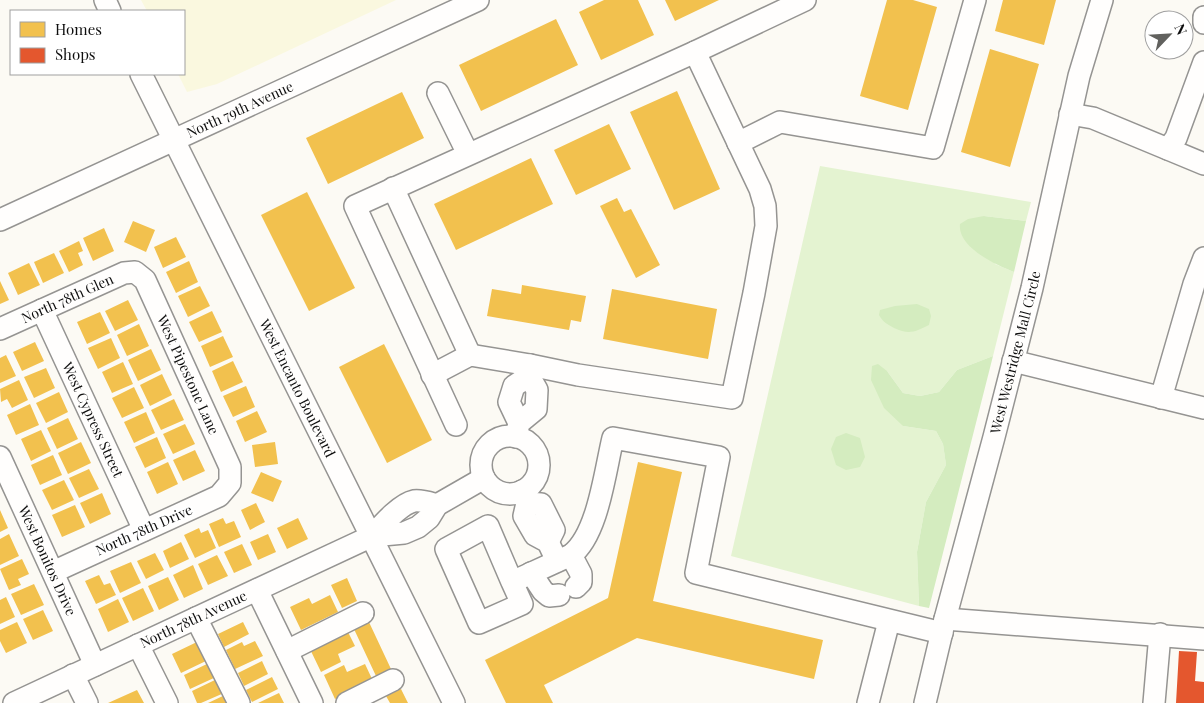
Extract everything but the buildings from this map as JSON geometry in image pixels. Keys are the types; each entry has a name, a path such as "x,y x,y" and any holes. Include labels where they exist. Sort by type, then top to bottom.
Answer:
{"street":[{"name":"North 79th Avenue","path":"0,220 478,0"},
{"path":"456,425 355,206 805,0"},
{"path":"738,143 780,122 933,148 975,0"},
{"name":"West Westridge Mall Circle","path":"925,703 943,626 1038,260 1070,114 1102,0"},
{"path":"1204,17 1204,23"},
{"path":"432,375 470,355 529,370 578,375 732,398 766,226 765,206 760,189 694,52"},
{"path":"1168,149 1176,138 1204,62"},
{"name":"West Encanto Boulevard","path":"141,75 454,703"},
{"path":"438,93 468,154"},
{"path":"1070,114 1093,118 1204,164"},
{"path":"393,188 470,355"},
{"path":"1161,398 1187,308 1204,258"},
{"name":"North 78th Glen","path":"0,329 124,272 135,272"},
{"name":"West Pipestone Lane","path":"135,272 145,280 226,458 230,467 230,483"},
{"name":"West Cypress Street","path":"42,310 144,530"},
{"path":"1013,361 1204,408"},
{"path":"529,370 537,390 536,408 518,430 494,441 487,448 483,456 484,478 495,489 504,493 513,493 541,504 554,530 559,553 581,574 580,582 567,591 548,596 542,591 531,573"},
{"path":"518,430 521,438 529,443 535,451 538,460 536,478 525,497"},
{"path":"512,582 531,573 559,553 579,550 594,518 613,438 719,458 696,572 889,621 943,626 1160,634 1204,639"},
{"name":"West Bonitos Drive","path":"0,456 94,665"},
{"name":"North 78th Avenue","path":"14,703 372,536 396,512 413,501 437,505 484,478"},
{"name":"North 78th Drive","path":"53,572 219,496 230,483"},
{"path":"257,590 312,703"},
{"path":"287,651 363,613"},
{"path":"196,618 239,703"},
{"path":"868,703 889,621"},
{"path":"1154,703 1160,634"},
{"path":"138,645 167,703"},
{"path":"73,675 87,703"},
{"path":"347,703 393,680"},
{"path":"0,694 4,703"}],"shaded area":[{"path":"141,0 396,0 217,84 187,92 178,75 185,75 185,10 146,10"}],"green space":[{"path":"820,166 1031,202 1026,221 984,216 995,264 1014,272 993,356 957,370 939,392 920,396 903,393 887,371 903,426 936,431 943,444 946,465 926,502 917,552 919,606 731,556"},
{"path":"984,216 1026,221 1014,272 988,260 965,240 960,224 968,219"},
{"path":"917,304 929,309 931,316 929,325 916,331 908,332 894,328 885,323 879,315 880,310 895,306"},
{"path":"993,356 929,608 919,606 917,552 926,502 946,465 943,444 936,431 903,426 884,408 871,380 872,366 878,364 887,371 903,393 920,396 939,392 957,370"},
{"path":"846,433 860,438 865,457 860,467 846,470 836,465 831,449 836,437"}]}
